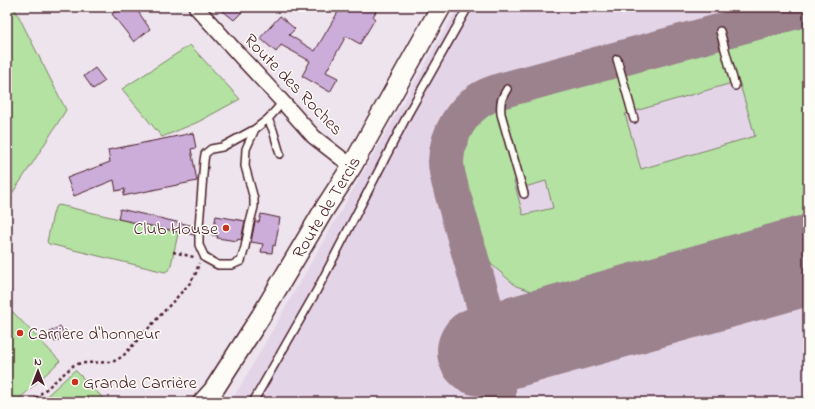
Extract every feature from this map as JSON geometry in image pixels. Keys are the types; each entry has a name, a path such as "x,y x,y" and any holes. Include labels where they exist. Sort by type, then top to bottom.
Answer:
{"main road":[{"name":"Route de Tercis","path":"203,402 213,391 261,316 325,208 352,166 441,7"}],"street":[{"name":"Route des Roches","path":"196,7 314,137 352,166"}],"lane":[{"path":"253,402 317,290 409,112 468,7"},
{"path":"720,31 735,86"},
{"path":"616,59 634,119"},
{"path":"507,89 502,96 500,104 501,114 524,194"},
{"path":"255,129 246,149 245,166 254,199 254,207 246,247 241,261 232,266 218,266 205,258 199,245 202,178 205,154 211,149 222,147 255,129 268,119 283,102"},
{"path":"268,119 280,154"}],"path":[{"path":"31,402 74,365 80,363 97,363 114,360 122,356 190,283 196,273 200,259 174,252"}],"shaded area":[{"path":"458,7 808,7 808,402 231,402"}],"green space":[{"path":"7,7 14,7 66,110 7,201"},
{"path":"808,24 808,58 805,59 808,72 808,217 547,290 531,291 516,286 491,264 485,250 460,158 464,142 471,128 492,110","holes":["739,81 755,136 641,169 625,114","523,179 525,187 546,181 553,208 523,215 514,181"]},
{"path":"190,45 240,99 198,122 162,137 122,89"},
{"path":"59,205 176,232 178,234 170,269 165,272 49,244 47,242 53,214 55,207"},
{"name":"Carrière d'honneur","path":"7,306 60,361 16,402 7,402"},
{"name":"Grande Carrière","path":"75,370 107,402 40,402"}],"building":[{"path":"121,7 135,7 150,29 134,42 112,14"},
{"path":"218,7 247,7 234,20"},
{"path":"341,7 378,7 373,17 375,19 360,44 346,36 326,72 338,78 330,92 302,76 310,61 281,45 276,52 260,38 280,16 295,29 289,35 315,51"},
{"path":"95,68 105,81 93,89 84,76"},
{"path":"193,133 196,148 191,149 197,181 123,196 125,189 116,191 114,180 74,196 67,178 110,162 108,150"},
{"path":"120,209 194,226 194,235 118,219"},
{"path":"261,214 280,218 275,246 273,245 272,253 261,252 263,244 251,242 255,222 259,222"},
{"name":"Club House","path":"216,216 245,221 241,240 238,239 237,241 217,238 218,236 212,235"},
{"path":"60,326 66,336 55,342 50,332"}],"taxiway":[{"path":"552,329 521,338 505,338 493,330 489,322 446,167 449,142 463,115 478,101 499,91 808,8"},
{"path":"498,389 498,402"}],"runway":[{"path":"482,351 808,260"}],"place":[{"name":"Club House","path":"226,228"},
{"name":"Carrière d'honneur","path":"20,333"},
{"name":"Grande Carrière","path":"75,382"}]}
